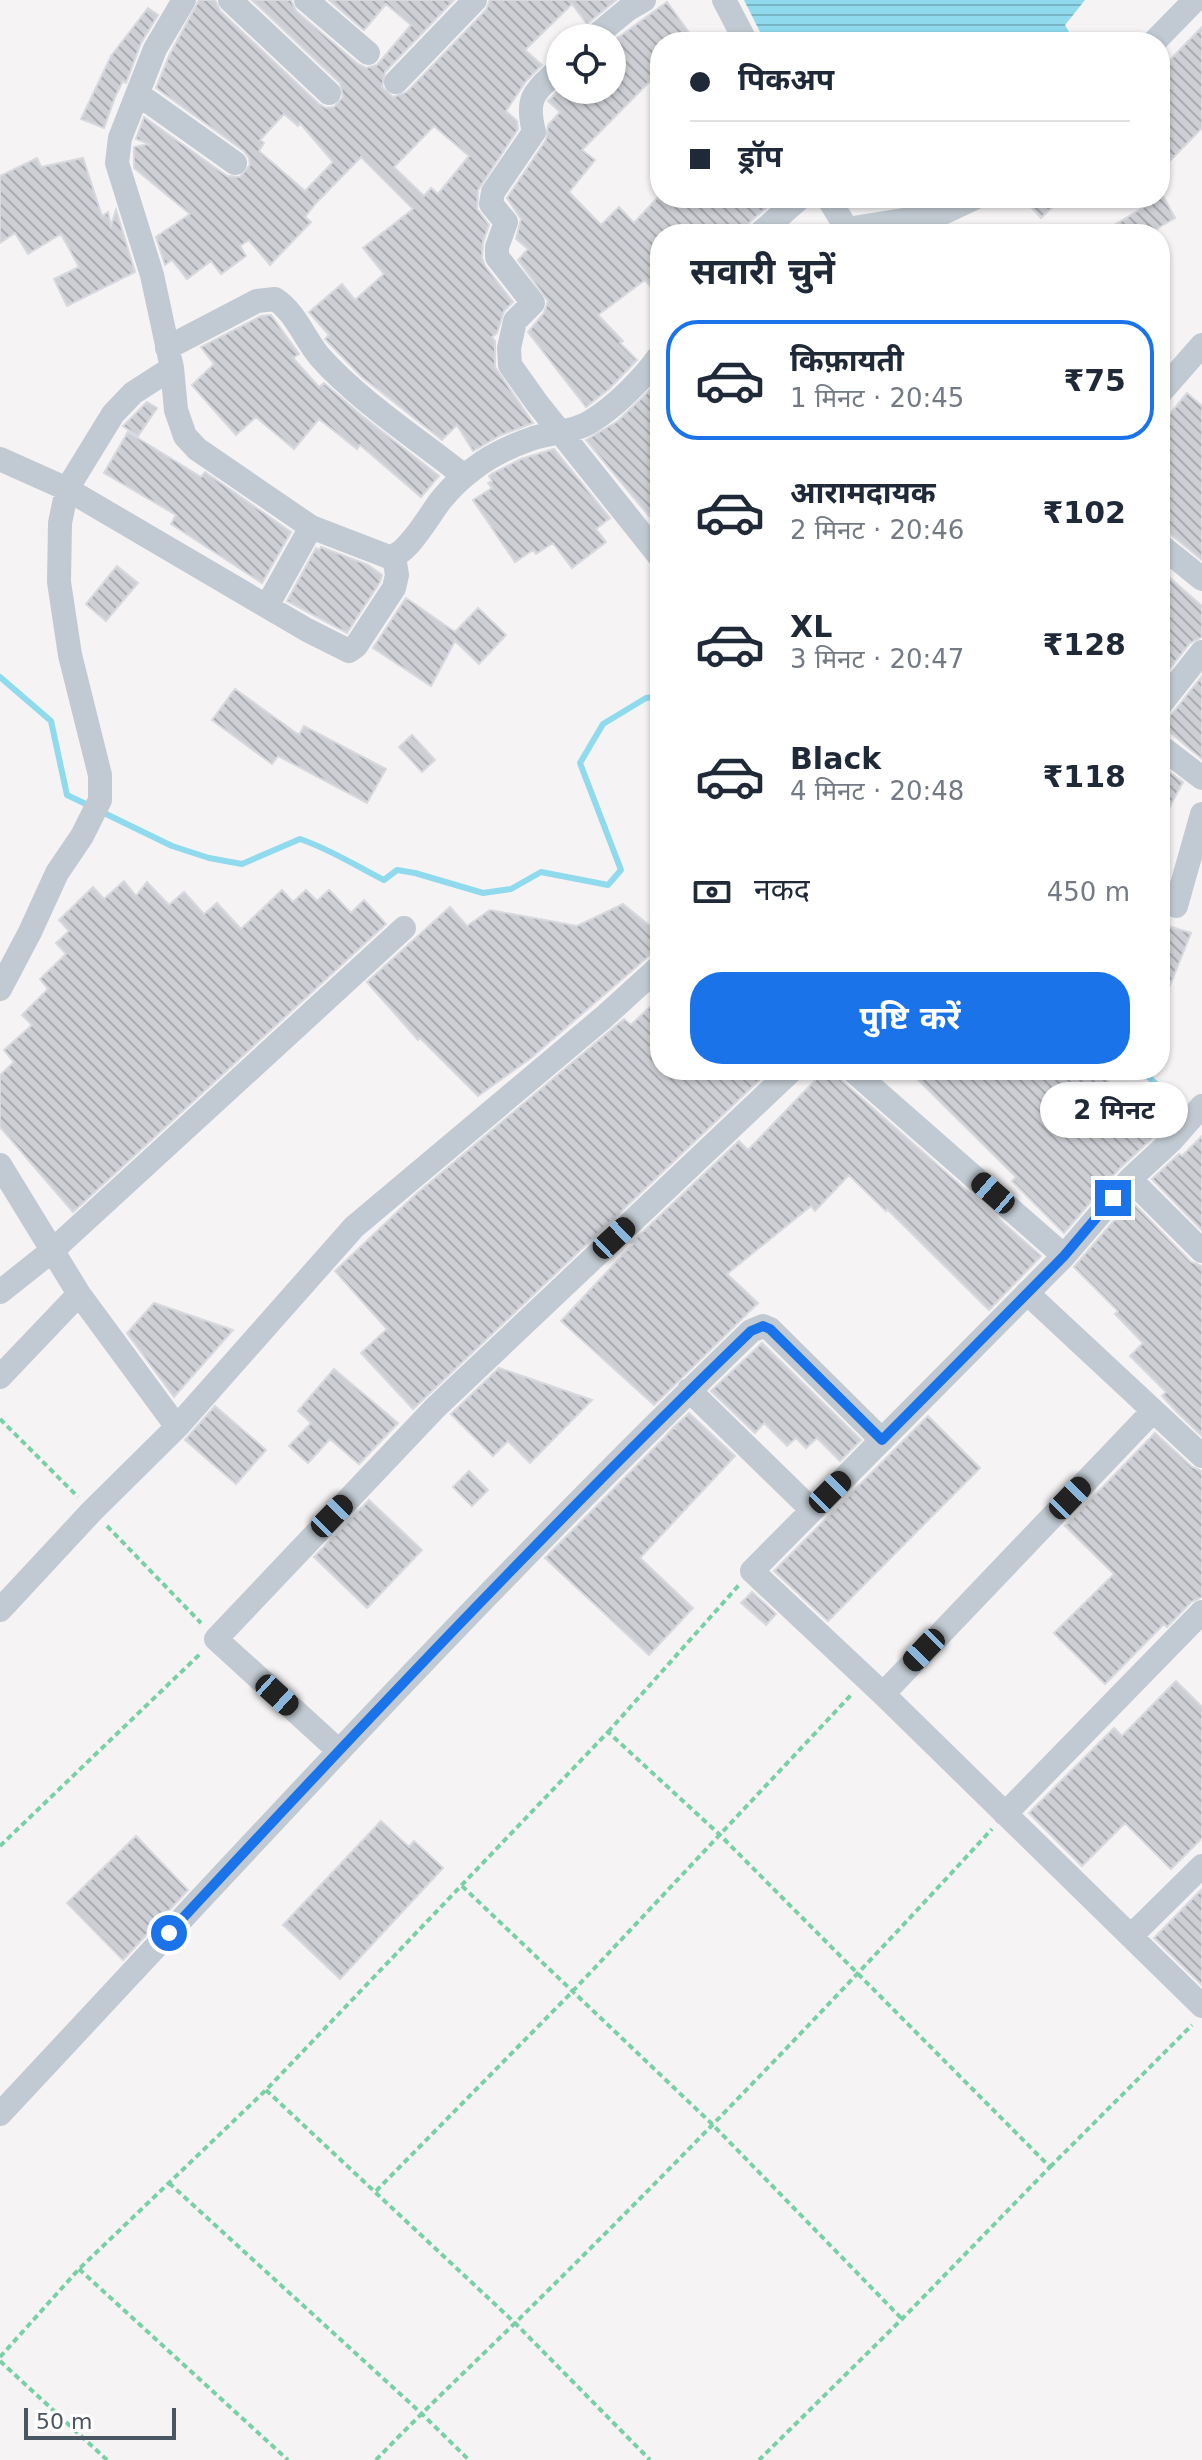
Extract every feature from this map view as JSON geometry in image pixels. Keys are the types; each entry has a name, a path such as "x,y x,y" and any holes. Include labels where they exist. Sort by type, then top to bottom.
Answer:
{"street":[{"path":"184,0 155,49 120,138 117,163 152,275 170,358 176,410 185,436 197,449 311,527 389,557 404,549 442,498 483,461 532,438 561,433 589,423 650,366"},
{"path":"230,0 329,93"},
{"path":"306,0 368,53"},
{"path":"396,82 475,0"},
{"path":"610,24 644,0"},
{"path":"724,0 741,32"},
{"path":"1164,32 1195,0"},
{"path":"546,83 528,108 534,132 493,192 491,204 506,222 497,247 497,257 533,303 515,321 509,348 510,365 650,544"},
{"path":"138,94 235,163"},
{"path":"770,224 789,208"},
{"path":"890,224 941,214 954,208"},
{"path":"0,989 57,873 82,836 100,800 100,775 70,655 59,582 60,523 67,489 113,414 170,358 257,301 275,299 286,306 319,356 356,390 464,476"},
{"path":"1170,379 1202,345"},
{"path":"0,459 67,489 267,606 351,651 394,588 397,575 394,556"},
{"path":"267,606 311,527"},
{"path":"1170,553 1202,579"},
{"path":"1170,692 1202,652"},
{"path":"1170,754 1202,778"},
{"path":"1176,906 1202,814"},
{"path":"0,1292 53,1250 404,928"},
{"path":"0,1610 92,1511 177,1427 354,1227 581,1037 650,975"},
{"path":"339,1751 216,1639 436,1407 781,1080"},
{"path":"883,1080 1064,1256"},
{"path":"1202,1106 1171,1141 1130,1179 1064,1256 752,1571 875,1686 1202,2006"},
{"path":"0,1165 79,1294 177,1427"},
{"path":"1130,1179 1202,1251"},
{"path":"1027,1293 1202,1456"},
{"path":"0,1377 79,1294"},
{"path":"0,2114 339,1751 634,1444 751,1331 763,1326 770,1329 882,1440"},
{"path":"689,1390 812,1510"},
{"path":"875,1686 1153,1411"},
{"path":"1005,1814 1202,1612"},
{"path":"1131,1936 1202,1866"}],"path":[{"path":"0,1419 216,1639 1,1844"},
{"path":"107,2460 0,2359 79,2269 266,2090 462,1886 608,1732 752,1571"},
{"path":"376,2191 573,1991 720,1835 875,1686"},
{"path":"608,1732 720,1835 1050,2167"},
{"path":"376,2460 858,1976 1005,1814"},
{"path":"462,1886 711,2123 902,2319"},
{"path":"759,2460 1202,2015"},
{"path":"266,2090 515,2323 650,2460"},
{"path":"169,2183 469,2460"},
{"path":"79,2269 288,2460"}],"water":[{"path":"744,0 1085,0 1065,25 1069,32 760,32"}],"building":[{"path":"199,0 215,0 220,11 326,108 334,107 343,97 340,83 252,0 291,0 296,11 366,68 377,65 411,25 386,4 364,30 329,0 454,0 385,72 382,87 393,97 407,92 486,10 490,0 616,0 587,24 572,4 552,24 546,24 546,29 525,50 542,65 526,81 506,111 517,121 518,129 478,190 477,209 489,225 482,258 513,302 504,311 497,333 492,337 495,341 495,367 533,423 501,435 473,451 457,425 442,440 362,377 325,339 329,335 309,312 342,284 355,300 384,274 363,248 413,209 361,157 316,203 305,217 311,222 270,265 249,240 240,246 246,256 221,274 211,261 187,279 172,260 165,265 156,237 190,214 134,168 134,147 149,144 136,139 144,117 227,176 240,177 250,165 244,151 156,88","holes":["284,114 298,126 300,123 333,162 305,191 259,151 264,143 260,140","434,126 469,156 438,194 431,188 424,196 394,167"]},
{"path":"667,2 689,32 650,32 650,81 582,150 595,160 569,192 601,225 619,207 634,223 650,206 766,208 749,224 650,224 650,286 645,280 598,315 637,360 586,407 528,332 544,313 548,301 518,260 528,249 516,239 521,219 507,198 546,140 548,125 560,112 551,104 626,104 626,32"},
{"path":"148,8 158,15 141,43 126,83 123,81 115,97 104,128 81,119 111,56"},
{"path":"1202,27 1202,128 1170,161 1170,60"},
{"path":"37,158 41,167 83,158 102,216 108,212 111,226 116,210 135,272 67,306 54,279 79,267 61,234 28,254 15,233 0,243 0,176"},
{"path":"1032,208 1052,208 1041,218"},
{"path":"1143,208 1170,208 1175,218 1165,224 1116,224"},
{"path":"271,315 299,354 293,358 319,387 324,383 439,476 421,497 360,445 357,449 319,419 294,449 256,417 236,435 192,385 214,364 201,347 261,316"},
{"path":"650,390 649,516 586,440 618,421"},
{"path":"1187,393 1202,406 1202,560 1170,534 1170,414"},
{"path":"147,402 157,408 138,436 123,426"},
{"path":"128,432 201,477 205,472 291,532 262,583 171,524 176,515 104,473"},
{"path":"554,449 610,518 596,529 606,542 572,568 553,543 536,554 533,550 515,562 473,500 492,488 488,483 492,481 489,476 493,473 521,459"},
{"path":"321,547 368,565 382,575 347,633 287,601 316,548 319,550"},
{"path":"117,566 138,583 106,621 86,604"},
{"path":"1170,578 1202,606 1202,637 1190,643 1170,668"},
{"path":"406,598 455,632 478,608 506,635 479,664 455,641 431,686 373,648"},
{"path":"1202,676 1202,759 1170,732 1172,714"},
{"path":"235,689 299,735 304,726 386,769 367,803 278,756 272,764 212,720"},
{"path":"412,735 435,760 422,772 399,747"},
{"path":"1170,772 1183,782 1170,806"},
{"path":"124,881 136,896 147,882 169,905 184,892 204,914 217,903 241,929 282,890 293,902 306,890 317,901 329,890 351,913 364,900 386,924 73,1212 0,1127 0,1075 14,1062 4,1050 32,1025 22,1015 48,989 40,979 66,954 56,943 69,931 59,920 93,887 104,899"},
{"path":"623,904 650,926 650,955 531,1058 478,1096 420,1038 418,1040 367,982 450,907 467,926 490,910 577,926"},
{"path":"1170,927 1191,933 1170,986"},
{"path":"650,1007 650,1080 759,1080 413,1409 361,1353 387,1329 335,1271 414,1196 624,1019 631,1025"},
{"path":"815,1080 842,1080 1041,1256 989,1310 849,1175 815,1211 811,1206 727,1274 758,1303 654,1405 561,1321 631,1243 739,1141 748,1150"},
{"path":"918,1080 1107,1080 1158,1133 1119,1169 1064,1233 1012,1181 1016,1177"},
{"path":"1202,1136 1202,1230 1152,1179"},
{"path":"1131,1201 1191,1262 1202,1266 1202,1436 1162,1396 1166,1392 1130,1356 1143,1343 1115,1314 1118,1311 1074,1267"},
{"path":"154,1303 233,1330 174,1397 127,1333"},
{"path":"762,1343 861,1440 840,1461 817,1438 806,1448 796,1438 787,1446 764,1423 755,1433 711,1391"},
{"path":"499,1368 592,1400 530,1463 508,1441 493,1456 451,1414"},
{"path":"334,1369 398,1423 359,1464 330,1439 308,1463 289,1446 311,1423 298,1411"},
{"path":"215,1406 266,1450 236,1484 185,1440"},
{"path":"689,1413 735,1456 640,1558 693,1608 649,1655 545,1558"},
{"path":"928,1416 980,1468 828,1621 774,1571"},
{"path":"1155,1433 1192,1467 1202,1471 1202,1597 1191,1602 1167,1627 1164,1624 1105,1684 1054,1633 1114,1574 1065,1526"},
{"path":"469,1471 488,1490 472,1506 453,1487"},
{"path":"369,1500 422,1550 367,1608 314,1557"},
{"path":"752,1592 776,1614 766,1625 741,1603"},
{"path":"1176,1681 1202,1707 1202,1838 1171,1869 1125,1823 1082,1866 1029,1813 1114,1728 1122,1736"},
{"path":"381,1821 409,1847 414,1841 443,1868 340,1979 283,1925"},
{"path":"136,1836 188,1890 123,1960 67,1903"},
{"path":"1202,1889 1202,1985 1154,1938"}],"waterway":[{"path":"0,677 51,721 67,795 92,807"},
{"path":"102,812 172,846 209,858 242,864 300,839 384,880 397,870 483,893 511,889 541,872 608,885 621,870 580,763 603,724 650,697"},
{"path":"1152,1080 1187,1113"}],"route":[{"path":"169,1933 593,1485 751,1331 763,1326 770,1329 882,1440 1064,1256 1113,1198"}]}
